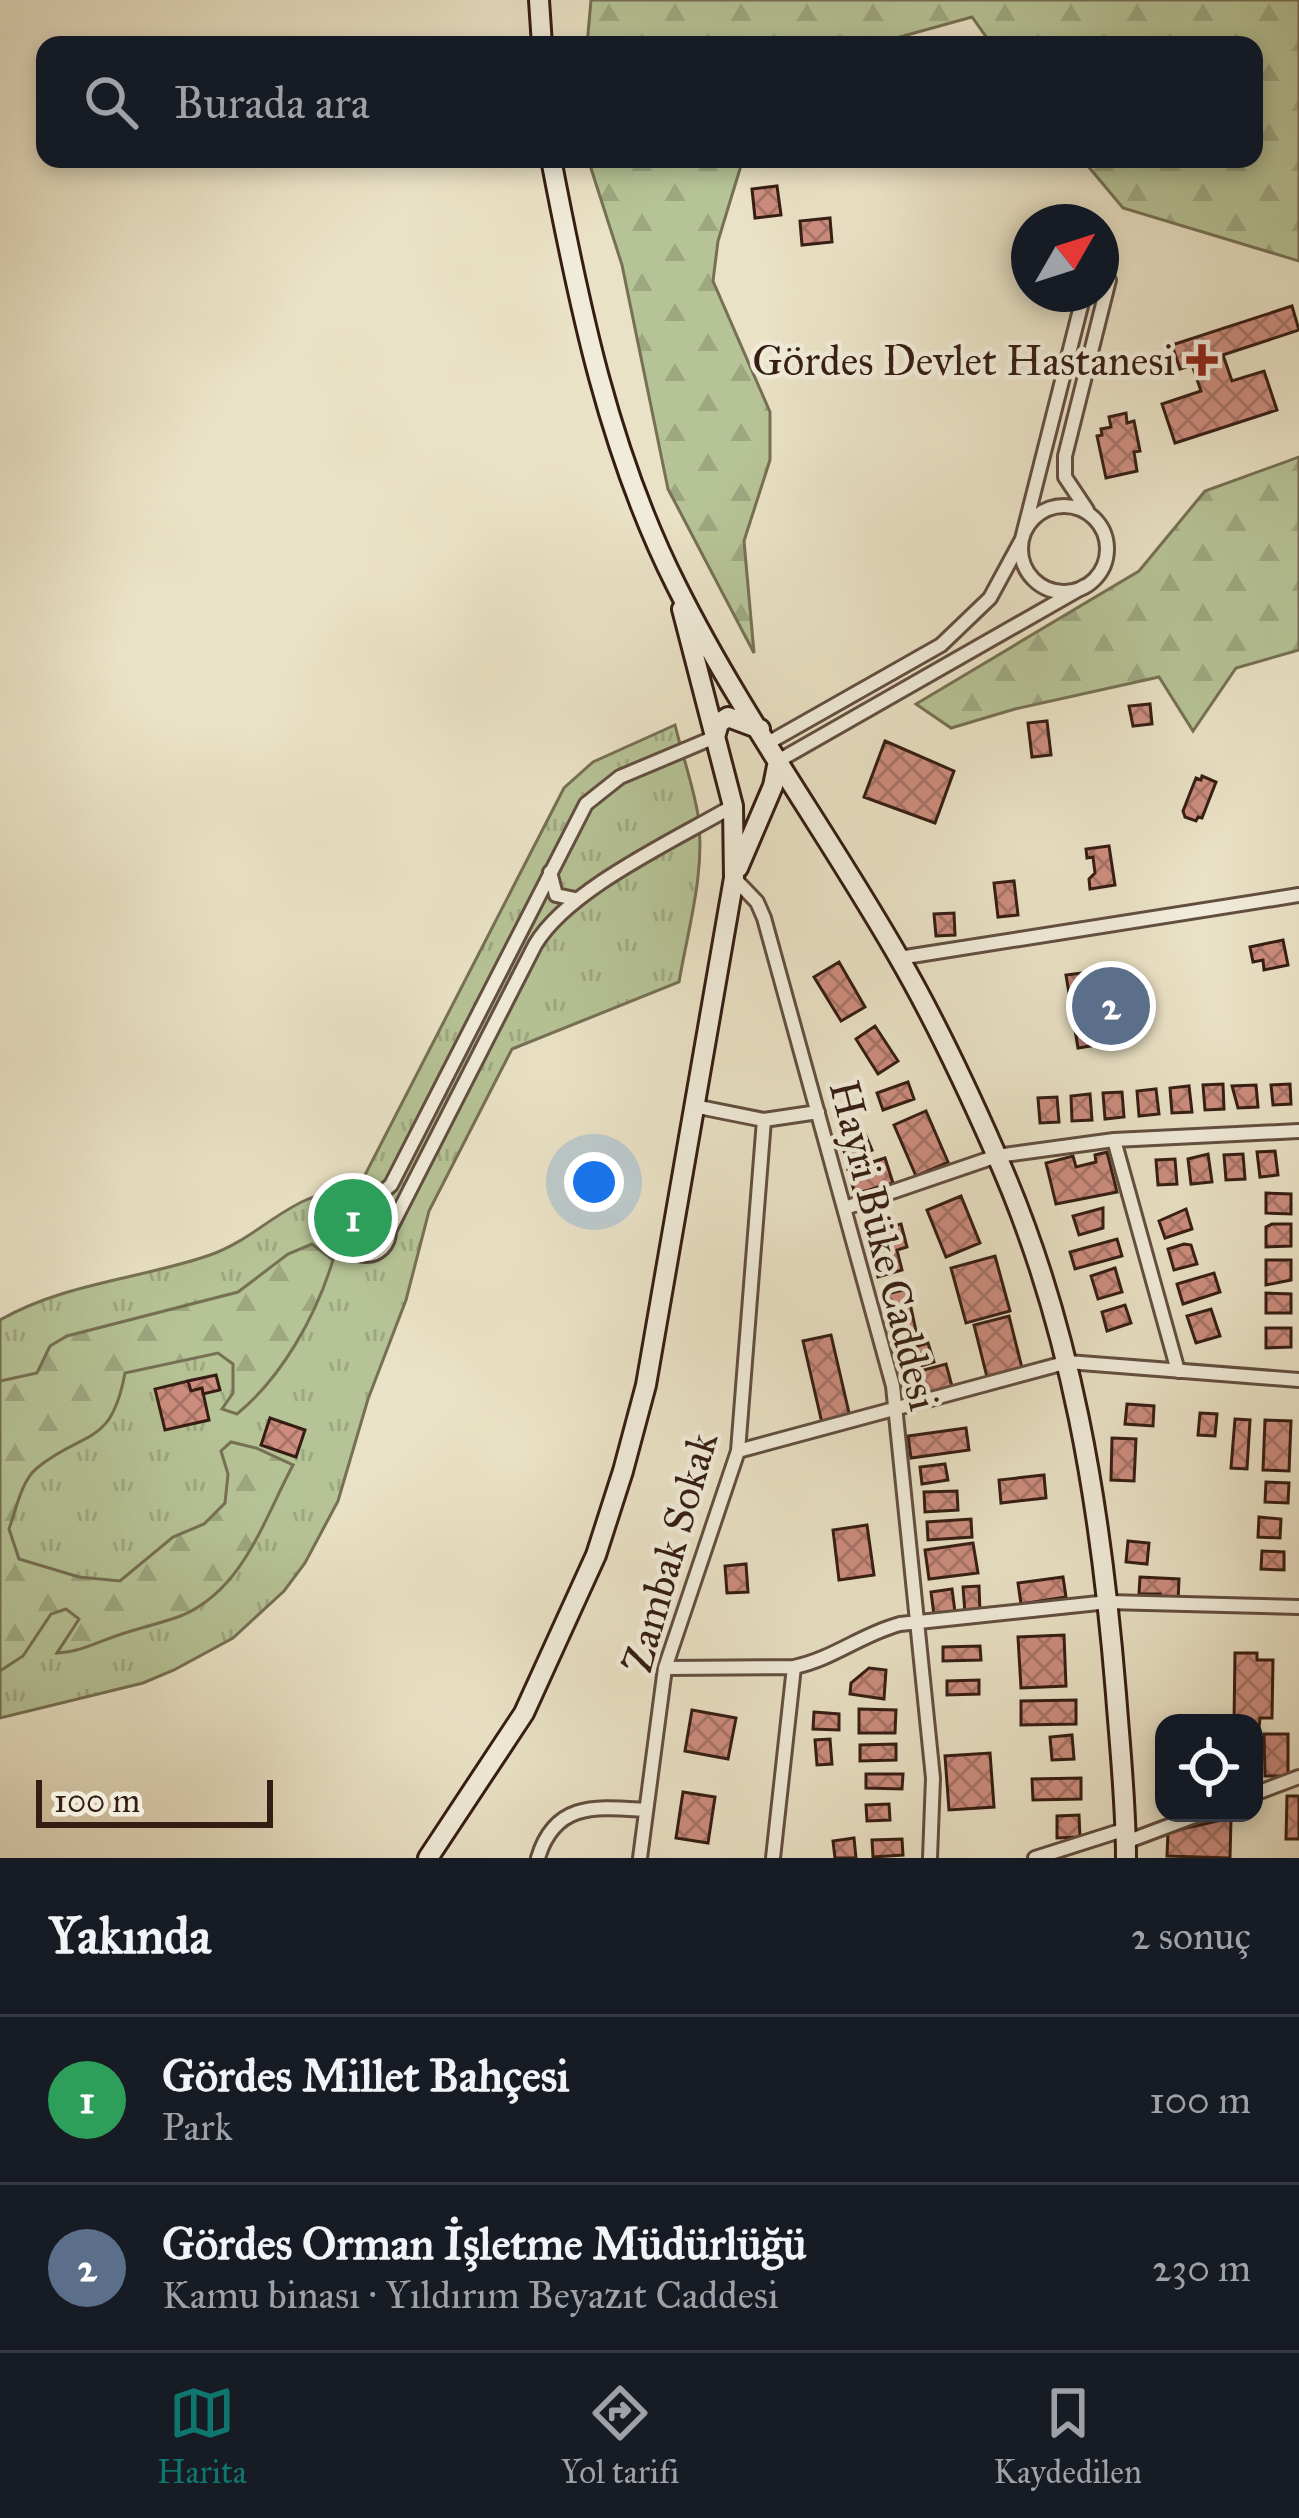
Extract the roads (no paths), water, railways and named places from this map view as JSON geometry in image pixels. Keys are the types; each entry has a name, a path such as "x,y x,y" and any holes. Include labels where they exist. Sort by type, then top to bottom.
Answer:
{"main road":[{"path":"539,0 541,36"},
{"path":"428,1858 524,1712 596,1555 646,1385 734,878 733,806 676,586 614,429 579,307 553,168"},
{"path":"676,586 899,958 997,1156 1068,1363 1093,1486 1108,1602 1126,1843"},
{"path":"715,736 718,723 728,717 769,744"},
{"path":"734,878 764,806 769,744"},
{"path":"733,806 749,818 786,796 808,812"}],"street":[{"path":"1079,312 1022,539 1025,567 1034,579 1059,592 1085,586"},
{"path":"769,744 1085,586 1103,566 1106,538 1065,477 1065,456 1101,312"},
{"path":"769,744 941,645 990,598 1038,515 1065,506 1091,515"},
{"path":"715,736 620,777 596,793 578,817 391,1185 344,1225 345,1240 355,1252 369,1256 382,1250 535,945 553,919 578,898 733,806"},
{"path":"550,871 556,896 578,898"},
{"name":"Hayri Büke Caddesi","path":"734,878 757,902 764,918 888,1362 897,1411 933,1778 930,1858"},
{"path":"899,958 1299,896"},
{"path":"694,1106 764,1120 818,1112"},
{"name":"Zambak Sokak","path":"640,1858 665,1668 737,1451 764,1120"},
{"path":"844,1208 997,1156 1114,1140 1299,1131"},
{"path":"1114,1140 1178,1371"},
{"path":"361,1210 376,1212 390,1229"},
{"path":"737,1451 1068,1363 1299,1380"},
{"path":"665,1668 794,1666 840,1652 880,1629 1108,1602 1299,1607"},
{"path":"773,1858 794,1666"},
{"path":"1263,1791 1299,1777"},
{"path":"538,1858 553,1828 566,1816 600,1807 646,1810"},
{"path":"1034,1858 1126,1843 1180,1822"}],"place":[{"name":"Gördes Devlet Hastanesi","path":"1202,360"},
{"name":"Gördes Orman İşletme Müdürlüğü","path":"1111,1006"},
{"name":"Gördes Millet Bahçesi","path":"353,1218"}]}
